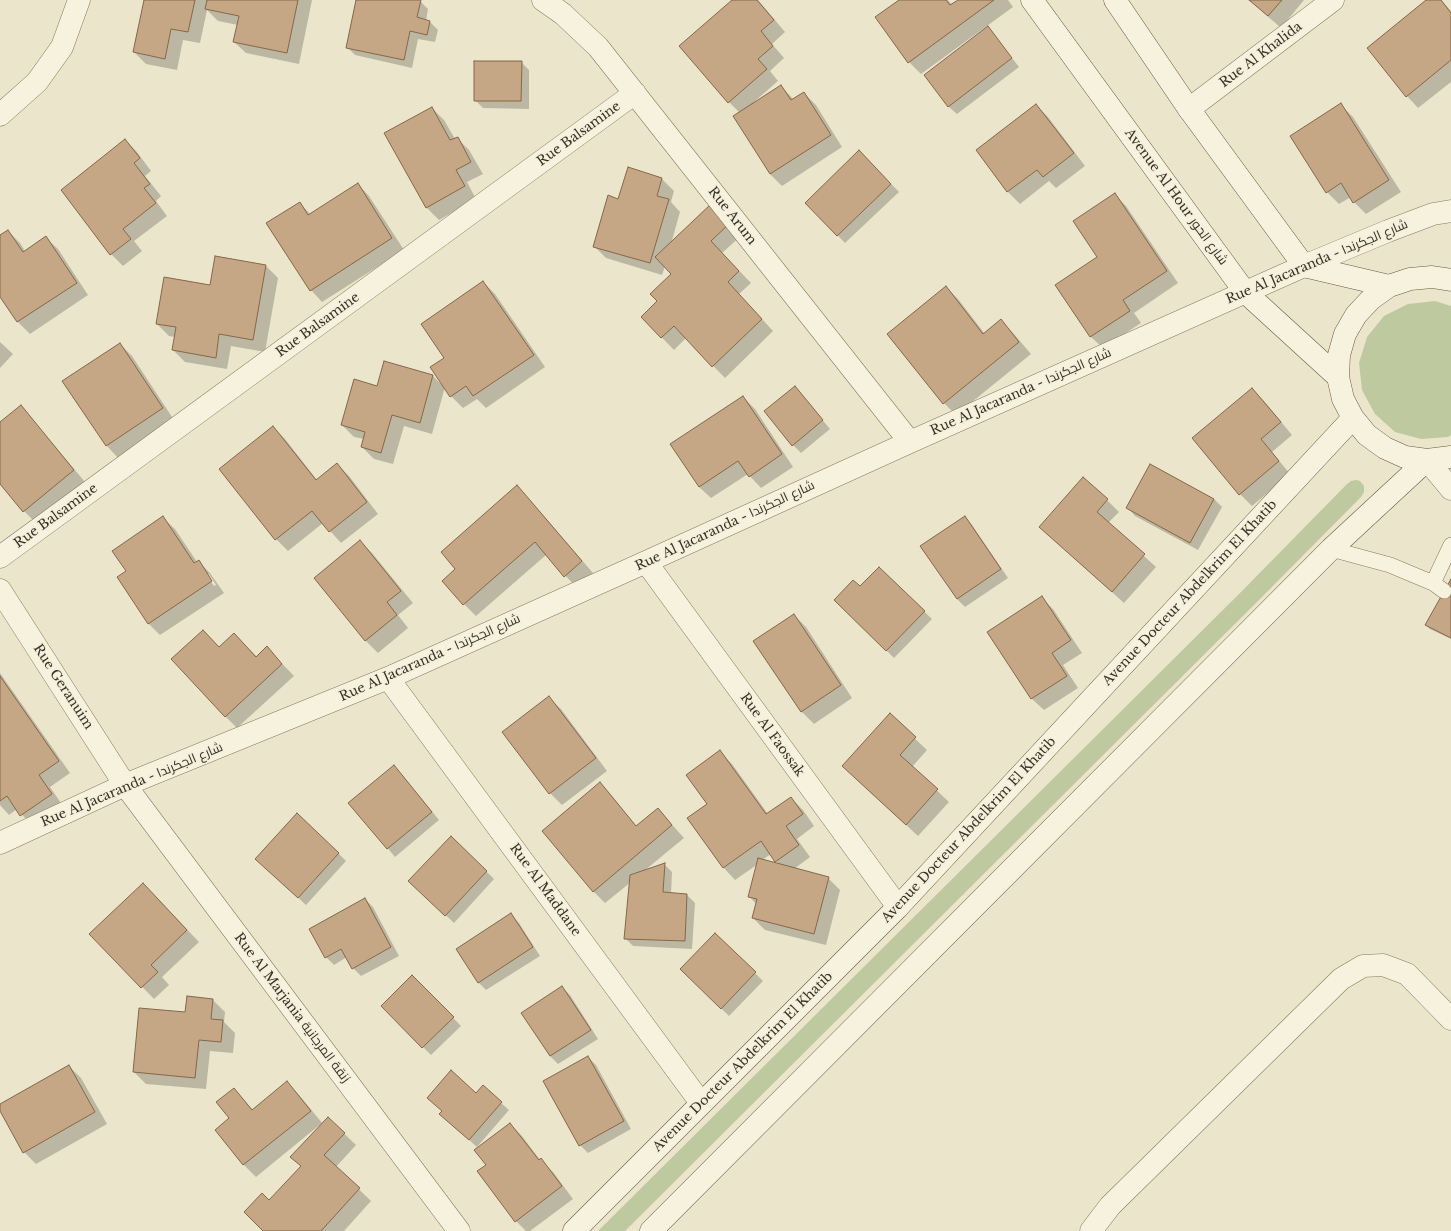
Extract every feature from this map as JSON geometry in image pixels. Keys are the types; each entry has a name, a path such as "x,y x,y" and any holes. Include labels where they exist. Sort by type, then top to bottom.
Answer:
{"street":[{"path":"0,115 37,82 62,46 79,0"},
{"name":"Rue Arum","path":"543,0 563,14 598,47 910,442"},
{"name":"Avenue Al Hour شارع الحور","path":"1032,0 1245,292 1338,377"},
{"path":"1114,0 1189,109 1304,266 1389,286"},
{"name":"Rue Al Khalida","path":"1189,109 1333,0"},
{"name":"Rue Balsamine","path":"0,557 635,93"},
{"name":"Rue Al Jacaranda - شارع الجكرندا","path":"0,842 126,785 388,678 1304,266 1433,214 1451,211"},
{"path":"1451,280 1432,277 1410,279 1389,286 1371,298 1356,315 1345,334 1339,355 1338,377 1343,399 1353,418 1367,435 1385,448 1405,457 1427,460 1451,457"},
{"name":"Avenue Docteur Abdelkrim El Khatib","path":"574,1231 898,907 1353,418"},
{"path":"1427,460 1451,489"},
{"path":"651,1231 1330,549 1427,460"},
{"name":"Rue Al Faossak","path":"646,562 898,907"},
{"name":"Rue Geranuim","path":"0,590 126,785"},
{"name":"Rue Al Maddane","path":"388,678 701,1103"},
{"name":"Rue Al Marjania زنقة المرجانية","path":"126,785 459,1231"},
{"path":"1091,1231 1110,1206 1336,984 1363,966 1383,965 1407,974 1451,1019"}],"lane":[{"path":"1330,549 1390,565 1439,587 1451,545"}],"green space":[{"path":"1435,301 1451,306 1451,435 1448,437 1421,439 1395,432 1375,414 1362,390 1359,363 1367,337 1384,316 1408,304"},
{"path":"1356,480 1360,481 1364,486 1364,492 1361,497 625,1231 598,1231 1243,590 1347,484"}],"building":[{"path":"144,0 195,0 188,32 171,29 165,59 133,52"},
{"path":"207,0 298,0 287,53 233,42 239,16 205,9"},
{"path":"356,0 421,0 417,17 430,21 427,35 410,31 404,60 346,48"},
{"path":"732,0 757,0 774,20 761,31 773,46 758,59 767,69 728,103 679,46"},
{"path":"899,0 946,0 950,5 958,0 994,0 908,63 875,17"},
{"path":"1249,0 1282,0 1268,16"},
{"path":"1426,0 1441,0 1451,13 1451,60 1406,97 1367,48"},
{"path":"988,26 1012,58 948,107 924,75"},
{"path":"474,61 522,61 521,101 474,101"},
{"path":"781,85 791,100 804,92 831,135 770,174 733,116"},
{"path":"1341,103 1389,180 1353,203 1341,183 1326,193 1290,136"},
{"path":"1036,104 1074,153 1043,177 1037,170 1007,192 976,150"},
{"path":"432,107 450,140 458,137 471,162 456,170 465,186 426,208 384,133"},
{"path":"125,139 140,158 134,163 150,184 144,188 156,203 123,229 131,239 110,255 61,190"},
{"path":"859,150 891,184 837,236 805,203"},
{"path":"628,167 662,178 657,196 669,199 650,263 593,247 608,195 618,199"},
{"path":"358,183 392,238 310,291 266,223 300,202 308,215"},
{"path":"1115,193 1167,271 1123,300 1130,311 1090,337 1055,285 1097,257 1073,221"},
{"path":"711,204 730,223 711,241 739,271 728,282 762,319 712,367 674,326 661,338 641,317 657,301 650,294 671,274 655,257"},
{"path":"8,230 23,252 46,236 77,283 17,322 0,297 0,235"},
{"path":"215,256 266,265 253,340 219,334 216,358 172,350 176,327 156,324 164,277 210,285"},
{"path":"483,281 534,355 473,396 466,386 450,397 430,367 444,358 421,324"},
{"path":"946,286 983,334 1001,319 1019,342 943,404 887,334"},
{"path":"120,343 163,408 106,446 62,381"},
{"path":"384,361 433,375 420,423 392,415 381,453 361,447 365,432 341,425 354,379 377,386"},
{"path":"795,386 823,420 792,446 764,411"},
{"path":"1252,388 1281,422 1261,439 1279,461 1239,495 1192,438"},
{"path":"743,396 782,454 749,477 738,461 699,487 670,444"},
{"path":"21,405 74,470 23,512 0,484 0,422"},
{"path":"273,426 316,480 337,463 367,502 329,532 312,511 275,540 219,469"},
{"path":"1150,464 1214,499 1190,543 1126,508"},
{"path":"1083,477 1108,499 1097,512 1145,554 1112,592 1039,527"},
{"path":"517,485 582,561 564,577 535,542 463,605 442,581 455,569 441,552"},
{"path":"163,516 194,563 199,560 212,581 148,624 117,577 126,571 112,551"},
{"path":"965,516 1001,569 957,599 920,546"},
{"path":"360,540 401,591 387,602 397,615 365,641 314,578"},
{"path":"879,567 925,611 886,651 834,600 853,580 860,586"},
{"path":"1451,579 1451,638 1425,625"},
{"path":"1042,596 1071,640 1052,653 1067,676 1031,699 987,632"},
{"path":"794,614 841,685 801,712 753,641"},
{"path":"203,630 219,647 234,633 256,657 267,646 282,664 225,717 171,659"},
{"path":"0,676 59,761 39,775 52,794 20,816 7,796 0,801"},
{"path":"549,696 596,758 549,794 502,732"},
{"path":"890,713 916,737 900,755 938,789 906,825 842,766"},
{"path":"720,750 766,814 791,797 803,814 786,826 799,845 775,862 761,841 723,868 687,818 707,804 686,775"},
{"path":"394,765 432,812 387,849 348,803"},
{"path":"600,782 636,826 658,808 672,825 593,892 542,831"},
{"path":"297,813 339,853 298,898 255,859"},
{"path":"451,836 487,871 445,916 408,881"},
{"path":"758,858 829,877 814,934 752,918 757,899 748,897"},
{"path":"665,863 663,892 687,894 685,941 624,939 630,875"},
{"path":"143,883 187,930 151,965 158,972 141,988 89,934"},
{"path":"365,898 391,947 352,969 341,949 325,958 309,929"},
{"path":"511,913 533,947 478,983 456,949"},
{"path":"715,933 756,972 721,1009 680,969"},
{"path":"412,975 454,1017 422,1048 381,1006"},
{"path":"562,986 591,1030 550,1056 521,1013"},
{"path":"187,996 213,999 211,1019 223,1020 221,1042 199,1040 195,1078 133,1072 139,1008 185,1012"},
{"path":"588,1056 624,1121 579,1146 543,1081"},
{"path":"69,1065 95,1112 23,1153 0,1111 0,1104"},
{"path":"451,1070 476,1093 483,1085 502,1102 469,1140 439,1114 442,1111 427,1098"},
{"path":"287,1081 311,1111 243,1165 215,1130 229,1118 216,1102 234,1088 252,1110"},
{"path":"328,1117 345,1133 324,1155 360,1188 321,1231 263,1231 244,1212 262,1193 269,1200 301,1166 290,1157"},
{"path":"510,1123 539,1160 541,1158 562,1186 515,1222 477,1171 486,1165 474,1150"}]}
